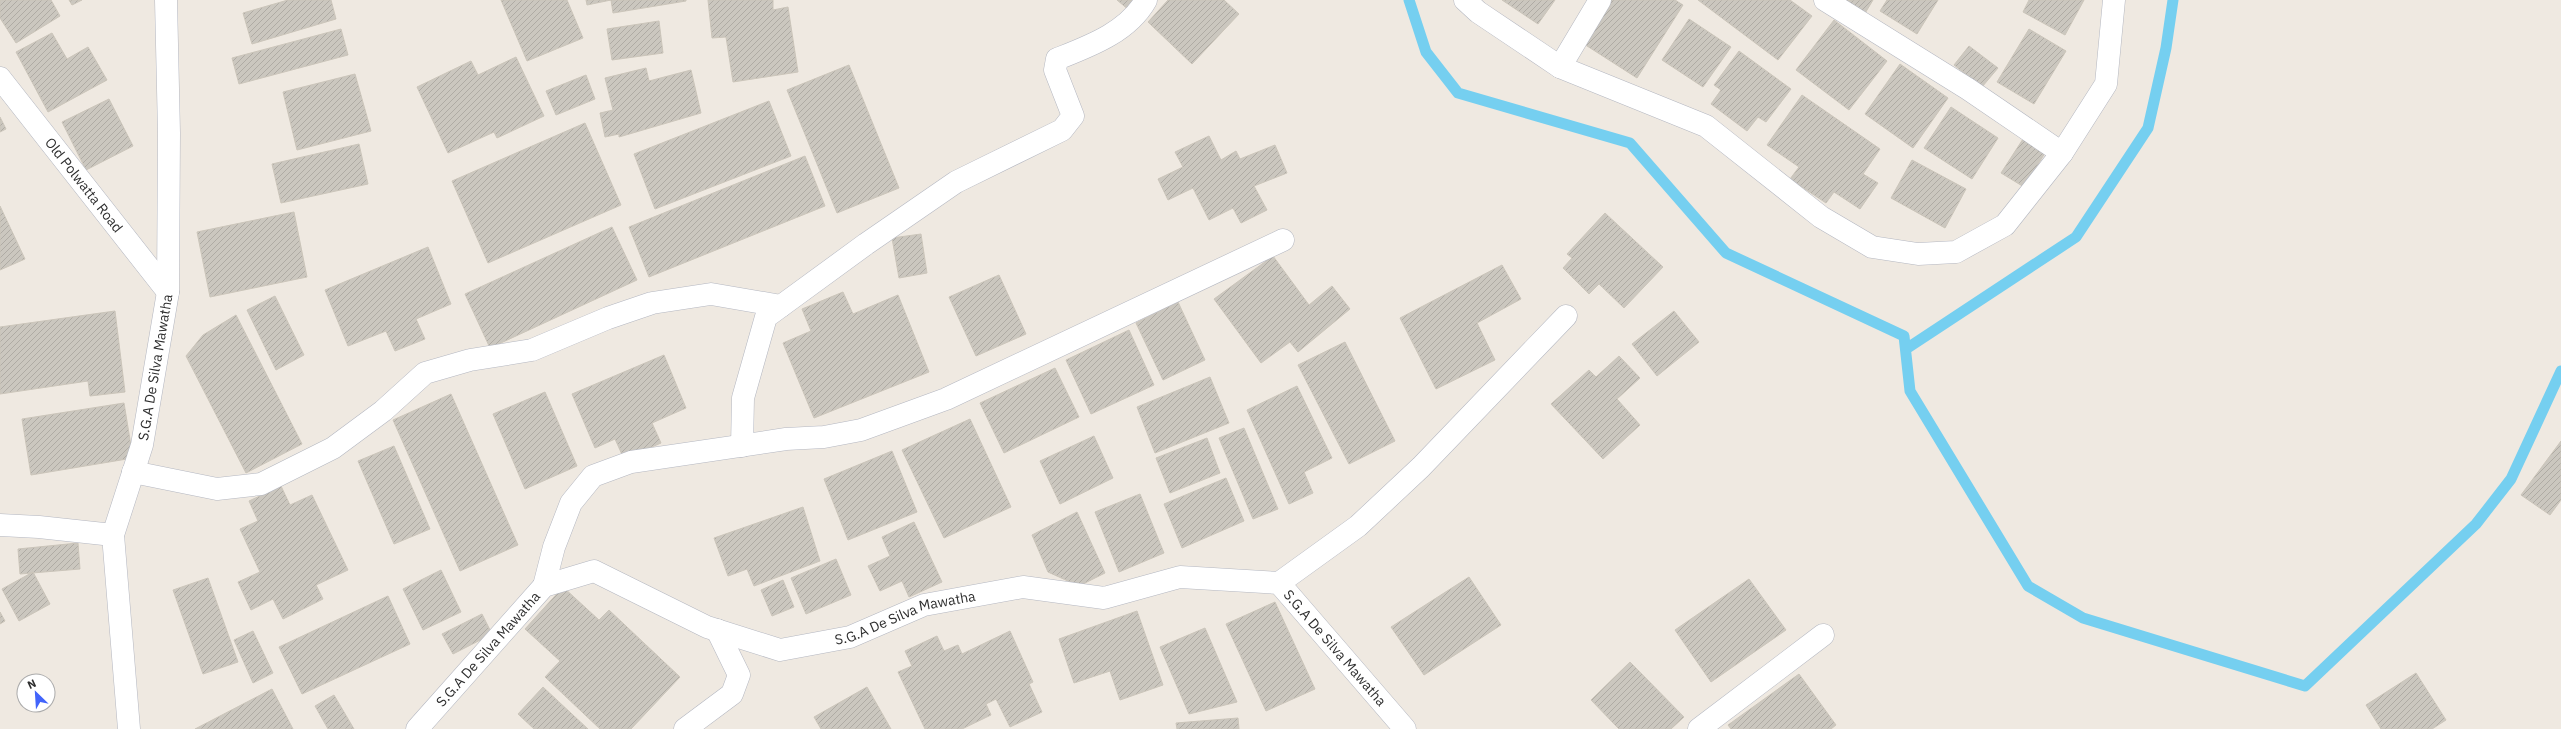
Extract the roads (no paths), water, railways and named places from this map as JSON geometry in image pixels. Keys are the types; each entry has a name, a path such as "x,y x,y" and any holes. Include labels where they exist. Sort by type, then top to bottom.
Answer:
{"street":[{"name":"S.G.A De Silva Mawatha","path":"129,729 113,535 142,445 168,292 169,133 166,0"},
{"path":"742,446 743,398 766,317 956,182 1062,130 1073,116 1055,70 1057,59 1096,44 1138,14 1146,0"},
{"path":"1465,0 1478,12 1560,67 1706,126 1821,217 1872,247 1918,254 1956,252 2005,225 2062,152 2106,84 2114,0"},
{"path":"1560,67 1600,0"},
{"path":"1825,0 1968,89 2062,152"},
{"name":"Old Polwatta Road","path":"0,78 168,292"},
{"path":"544,586 554,547 572,503 593,476 631,462 786,439 824,437 861,430 946,399 1283,240"},
{"path":"133,472 217,489 261,484 333,448 383,411 425,373 470,360 532,350 608,318 652,303 711,294 781,306"},
{"path":"1280,584 1363,521 1421,467 1566,316"},
{"path":"0,525 39,527 113,535"},
{"name":"S.G.A De Silva Mawatha","path":"417,729 544,586 594,571 717,630 780,650 850,637 924,605 1023,587 1104,598 1180,577 1280,584 1405,729"},
{"path":"685,729 732,694 739,675 717,630"},
{"path":"1699,729 1823,635"}],"waterway":[{"path":"1409,0 1426,52 1458,93 1630,143 1726,253 1904,336 1910,391 2028,586 2083,618 2305,686 2476,524 2511,479 2561,371"},
{"path":"1906,349 2076,237 2148,128 2166,48 2173,0"}]}
